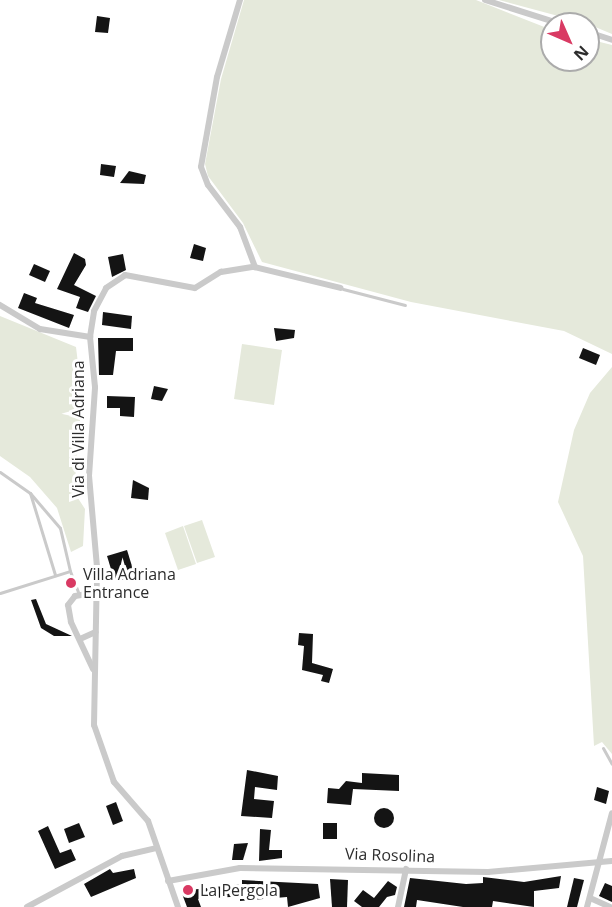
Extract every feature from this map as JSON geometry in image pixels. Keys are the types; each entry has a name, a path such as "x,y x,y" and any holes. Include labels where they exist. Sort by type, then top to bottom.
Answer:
{"street":[{"path":"240,0 217,77 201,166 208,185 240,227 255,267 341,288"},
{"path":"485,0 540,17"},
{"name":"Via di Villa Adriana","path":"178,907 144,814 114,782 97,740 94,593 97,567 89,476 94,387 90,337 99,299 120,277 195,288 227,270 255,267"},
{"path":"0,305 40,329 90,337"},
{"path":"79,595 94,593"},
{"name":"Via di Villa Adriana","path":"79,595 68,605 94,673"},
{"path":"80,639 96,633"},
{"path":"586,907 600,864 612,813"},
{"path":"27,907 124,855 157,848"},
{"name":"Via Rosolina","path":"168,881 240,868 488,872 600,864 612,861"},
{"path":"398,907 406,869"},
{"path":"590,898 610,907"}],"lane":[{"path":"341,288 405,304"},
{"path":"0,472 30,493 60,528 70,571 79,595"},
{"path":"30,493 55,575"},
{"path":"0,593 70,571"},
{"path":"603,748 612,764"}],"shaded area":[{"path":"244,0 476,0 540,25 540,72 600,72 600,42 612,45 612,354 564,331 411,302 262,262 243,223 208,176 205,164 221,79"},
{"path":"499,0 612,0 612,34 600,29 600,12 544,12"},
{"path":"0,316 76,347 82,396 74,492 85,509 83,546 71,552 57,508 30,477 0,456"},
{"path":"242,344 282,350 274,405 234,399"},
{"path":"612,367 612,754 602,742 594,746 583,556 558,502 574,430 590,393"},
{"path":"202,520 215,557 197,563 184,526"},
{"path":"183,526 196,564 178,570 165,533"}],"building":[{"path":"97,16 110,18 108,33 95,32"},
{"path":"101,164 116,166 114,177 100,175"},
{"path":"129,171 146,175 144,184 120,183"},
{"path":"194,244 206,248 203,261 190,258"},
{"path":"74,253 85,259 86,265 74,285 96,296 88,312 76,308 80,297 57,289"},
{"path":"123,254 126,270 112,277 108,257"},
{"path":"34,264 50,271 45,282 29,275"},
{"path":"24,293 37,298 35,303 74,315 69,328 18,308"},
{"path":"103,312 132,316 131,329 102,325"},
{"path":"274,328 295,330 294,338 276,341"},
{"path":"98,338 133,338 133,351 116,351 113,375 99,375"},
{"path":"583,348 600,355 596,365 579,358"},
{"path":"154,386 168,389 162,401 151,399"},
{"path":"107,396 135,397 134,417 120,416 120,408 107,408"},
{"path":"133,480 149,488 148,500 131,498"},
{"path":"127,550 135,576 115,582 107,556"},
{"path":"36,599 46,624 72,636 54,636 41,628 31,600"},
{"path":"299,633 313,634 312,663 333,669 329,683 321,681 323,675 302,670 304,646 298,645"},
{"path":"247,770 278,776 277,790 255,787 254,799 274,801 272,818 241,816"},
{"path":"362,773 399,775 399,791 353,789 351,805 327,803 328,788 339,789 346,781 362,783"},
{"path":"597,787 609,791 606,804 594,800"},
{"path":"116,802 123,821 113,825 106,806"},
{"path":"380,808 388,808 394,814 394,822 388,828 380,828 374,822 374,814"},
{"path":"79,823 85,837 69,843 64,829"},
{"path":"323,823 337,823 337,839 323,839"},
{"path":"48,826 60,853 71,849 76,860 55,869 38,831"},
{"path":"260,829 271,830 269,850 282,850 282,858 259,861"},
{"path":"248,843 243,860 232,860 234,844"},
{"path":"110,869 113,873 134,869 136,878 91,897 84,884"},
{"path":"561,876 559,888 534,891 534,907 493,901 492,907 463,907 417,900 416,907 404,907 410,878 466,884 483,883 483,877 524,882"},
{"path":"574,878 584,880 577,907 567,907"},
{"path":"330,879 348,880 347,907 332,907"},
{"path":"242,880 318,884 320,898 288,907 287,897 240,901 240,896 198,899 201,907 187,907 181,891 242,884"},
{"path":"388,881 397,887 395,895 387,897 379,907 362,907 354,901 363,890 374,898"},
{"path":"605,883 612,886 612,902 599,896"}],"place":[{"name":"Villa Adriana Entrance","path":"71,583"},
{"name":"La Pergola","path":"188,890"}]}
